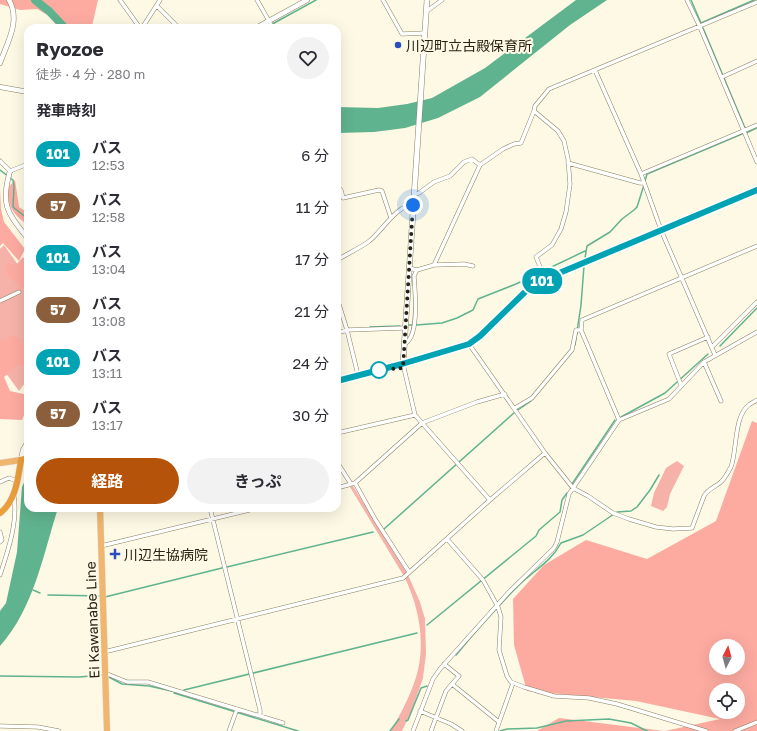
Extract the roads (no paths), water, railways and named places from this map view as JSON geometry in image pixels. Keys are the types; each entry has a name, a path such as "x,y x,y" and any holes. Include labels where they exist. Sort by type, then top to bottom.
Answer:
{"highway":[{"path":"341,380 469,344 480,336 526,291 545,279 757,190"},
{"path":"0,513 10,504 14,496 21,460 24,459"}],"main road":[{"path":"402,364 427,0"},
{"path":"0,463 21,460"},
{"name":"Ei Kawanabe Line","path":"100,512 107,731"}],"street":[{"path":"0,63 13,30 13,9 10,0"},
{"path":"120,0 138,24"},
{"path":"143,24 160,0"},
{"path":"257,0 271,24 307,0"},
{"path":"383,0 402,34 425,33"},
{"path":"427,11 442,0"},
{"path":"687,0 723,76 743,131 757,162"},
{"path":"434,265 480,165 503,149 514,144 521,143 534,111 534,106 549,89 757,2"},
{"path":"157,6 175,24"},
{"path":"723,76 757,61"},
{"path":"595,70 641,174 661,230 715,355"},
{"path":"0,88 24,91"},
{"path":"534,111 558,131 566,147 570,190 566,212 561,229 556,239 552,245 536,257 545,279"},
{"path":"641,174 757,125"},
{"path":"414,195 434,182 450,176 467,160 472,160 480,165"},
{"path":"0,161 10,172"},
{"path":"568,163 644,184"},
{"path":"24,166 10,172 6,181 4,196 5,205 9,213 24,234"},
{"path":"341,190 343,198 379,190 382,191 391,218"},
{"path":"341,258 368,242 391,218 407,206 413,205"},
{"path":"516,410 532,398 572,350 582,320 757,246"},
{"path":"409,268 417,270 434,265 464,264 473,266"},
{"path":"404,344 407,343 410,338 415,323 414,276 417,270"},
{"path":"0,301 19,292"},
{"path":"712,348 757,302"},
{"path":"341,310 358,375"},
{"path":"341,331 347,329 404,328"},
{"path":"579,330 619,420"},
{"path":"413,731 433,679 444,664 554,548 573,488 619,420 669,399 680,382 704,362 757,332"},
{"path":"680,382 669,354 708,337"},
{"path":"469,344 545,453 573,488 615,514 656,527 673,529 692,528 706,492 722,481 732,464 738,427 745,408 757,400"},
{"path":"704,362 721,400"},
{"path":"402,364 415,415 490,500"},
{"path":"341,487 353,484 422,423 477,402 505,394"},
{"path":"341,432 415,415"},
{"path":"21,460 24,448"},
{"path":"104,652 403,578 545,453"},
{"path":"341,468 409,572"},
{"path":"0,482 9,478 17,481"},
{"path":"0,575 10,542 14,522 14,496"},
{"path":"211,512 260,710 260,716"},
{"path":"102,546 242,512"},
{"path":"0,532 2,540 0,542"},
{"path":"447,539 483,579 498,607 501,617 499,650 507,676 513,683 554,696 589,698 617,704 706,731"},
{"path":"431,731 446,691 459,676 444,664"},
{"path":"105,675 127,682 148,682 236,711 283,723"},
{"path":"496,731 513,683"},
{"path":"452,684 499,722"},
{"path":"229,731 236,711"},
{"path":"420,711 451,724 462,731"},
{"path":"735,731 757,722"},
{"path":"0,726 38,727 59,731"}],"waterway":[{"path":"35,0 49,11 61,24"},
{"path":"272,24 316,0"},
{"path":"691,0 701,23"},
{"path":"702,24 701,23 754,0"},
{"path":"703,28 745,128"},
{"path":"746,133 757,128"},
{"path":"645,181 647,174 742,134"},
{"path":"0,170 13,180 13,207 24,216"},
{"path":"585,258 587,246 610,232 622,219 637,207 644,185"},
{"path":"416,325 442,323 457,318 473,310 478,299 516,284 585,251"},
{"path":"575,345 581,305 584,266"},
{"path":"720,346 757,308"},
{"path":"370,327 400,326"},
{"path":"621,417 665,393 708,354"},
{"path":"384,529 515,412 531,401"},
{"path":"572,484 615,420"},
{"path":"456,655 502,603 552,556 561,543 583,535 617,512 631,511 637,507 659,475"},
{"path":"427,625 536,536 539,530 560,512 562,500 567,493"},
{"path":"227,567 373,532"},
{"path":"105,597 222,568"},
{"path":"33,590 40,593"},
{"path":"48,595 102,596"},
{"path":"184,690 417,633"},
{"path":"0,676 79,677 103,675"},
{"path":"107,676 122,684 149,686 176,692"},
{"path":"406,721 408,720 421,688 427,686"},
{"path":"174,693 298,731"},
{"path":"390,731 399,719"},
{"path":"500,731 507,729 537,728 566,721 609,719 631,723 647,731"}],"place":[{"name":"川辺町立古殿保育所","path":"398,45"},
{"name":"川辺生協病院","path":"115,554"}]}
